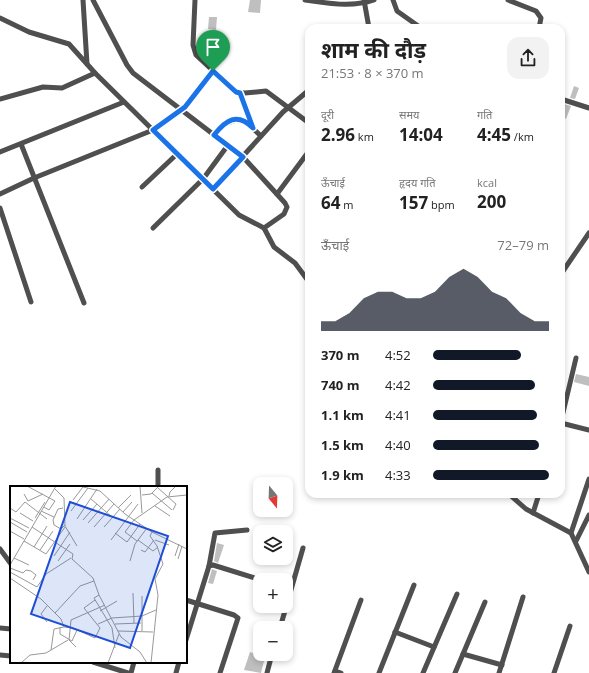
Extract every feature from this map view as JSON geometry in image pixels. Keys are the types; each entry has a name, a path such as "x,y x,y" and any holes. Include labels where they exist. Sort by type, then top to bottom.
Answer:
{"street":[{"path":"83,0 87,64"},
{"path":"94,0 126,65 141,80 243,157 285,203 286,212 265,229"},
{"path":"194,0 193,51 236,92 240,93 263,90 288,106 305,120"},
{"path":"305,0 340,4 374,0"},
{"path":"393,0 397,11 415,24"},
{"path":"508,0 536,11 541,18 540,24"},
{"path":"364,1 368,24"},
{"path":"0,18 30,32 66,42 72,47 95,73 239,215 265,229 274,247 295,263 305,277"},
{"path":"0,194 34,178 153,130 181,110 213,71"},
{"path":"0,99 43,86 62,88 95,73"},
{"path":"240,93 253,128"},
{"path":"213,189 288,106 305,93"},
{"path":"565,100 589,108"},
{"path":"0,152 124,102"},
{"path":"214,135 222,125 234,119 244,120 261,136"},
{"path":"21,144 84,304"},
{"path":"153,228 203,179 228,145"},
{"path":"142,187 177,154"},
{"path":"277,194 305,156"},
{"path":"0,208 31,302"},
{"path":"565,268 589,233"},
{"path":"565,405 576,358"},
{"path":"565,423 589,430"},
{"path":"158,470 158,486"},
{"path":"571,533 589,479"},
{"path":"513,498 533,513 571,533 589,572"},
{"path":"533,513 538,498"},
{"path":"576,541 589,515"},
{"path":"187,637 209,566 214,533 247,530"},
{"path":"293,575 303,548"},
{"path":"0,549 10,563"},
{"path":"209,566 213,565 253,578"},
{"path":"379,673 414,585"},
{"path":"423,673 457,594"},
{"path":"499,673 523,597"},
{"path":"187,600 234,615 238,618 220,673"},
{"path":"341,673 335,672 361,600"},
{"path":"455,673 485,602"},
{"path":"554,673 570,626"},
{"path":"0,628 10,629"},
{"path":"395,632 434,647"},
{"path":"463,654 502,665"},
{"path":"0,655 10,656"},
{"path":"267,673 270,661"},
{"path":"94,663 130,673 134,663"},
{"path":"176,673 179,663"}],"building":[{"path":"250,0 261,0 260,13 248,12"},
{"path":"209,17 217,17 216,30 208,29"},
{"path":"574,86 579,88 575,99 570,98"},
{"path":"565,104 571,106 566,119 565,118"},
{"path":"576,374 589,377 589,386 574,382"},
{"path":"217,543 224,545 218,563 214,561"},
{"path":"212,569 217,571 213,584 208,583"},
{"path":"250,652 253,653 253,661 264,661 261,673 244,670"}],"route":[{"path":"213,71 236,92 240,93 253,128 244,120 234,119 222,125 214,135 243,157 213,189 153,130 185,107 213,71"}]}
